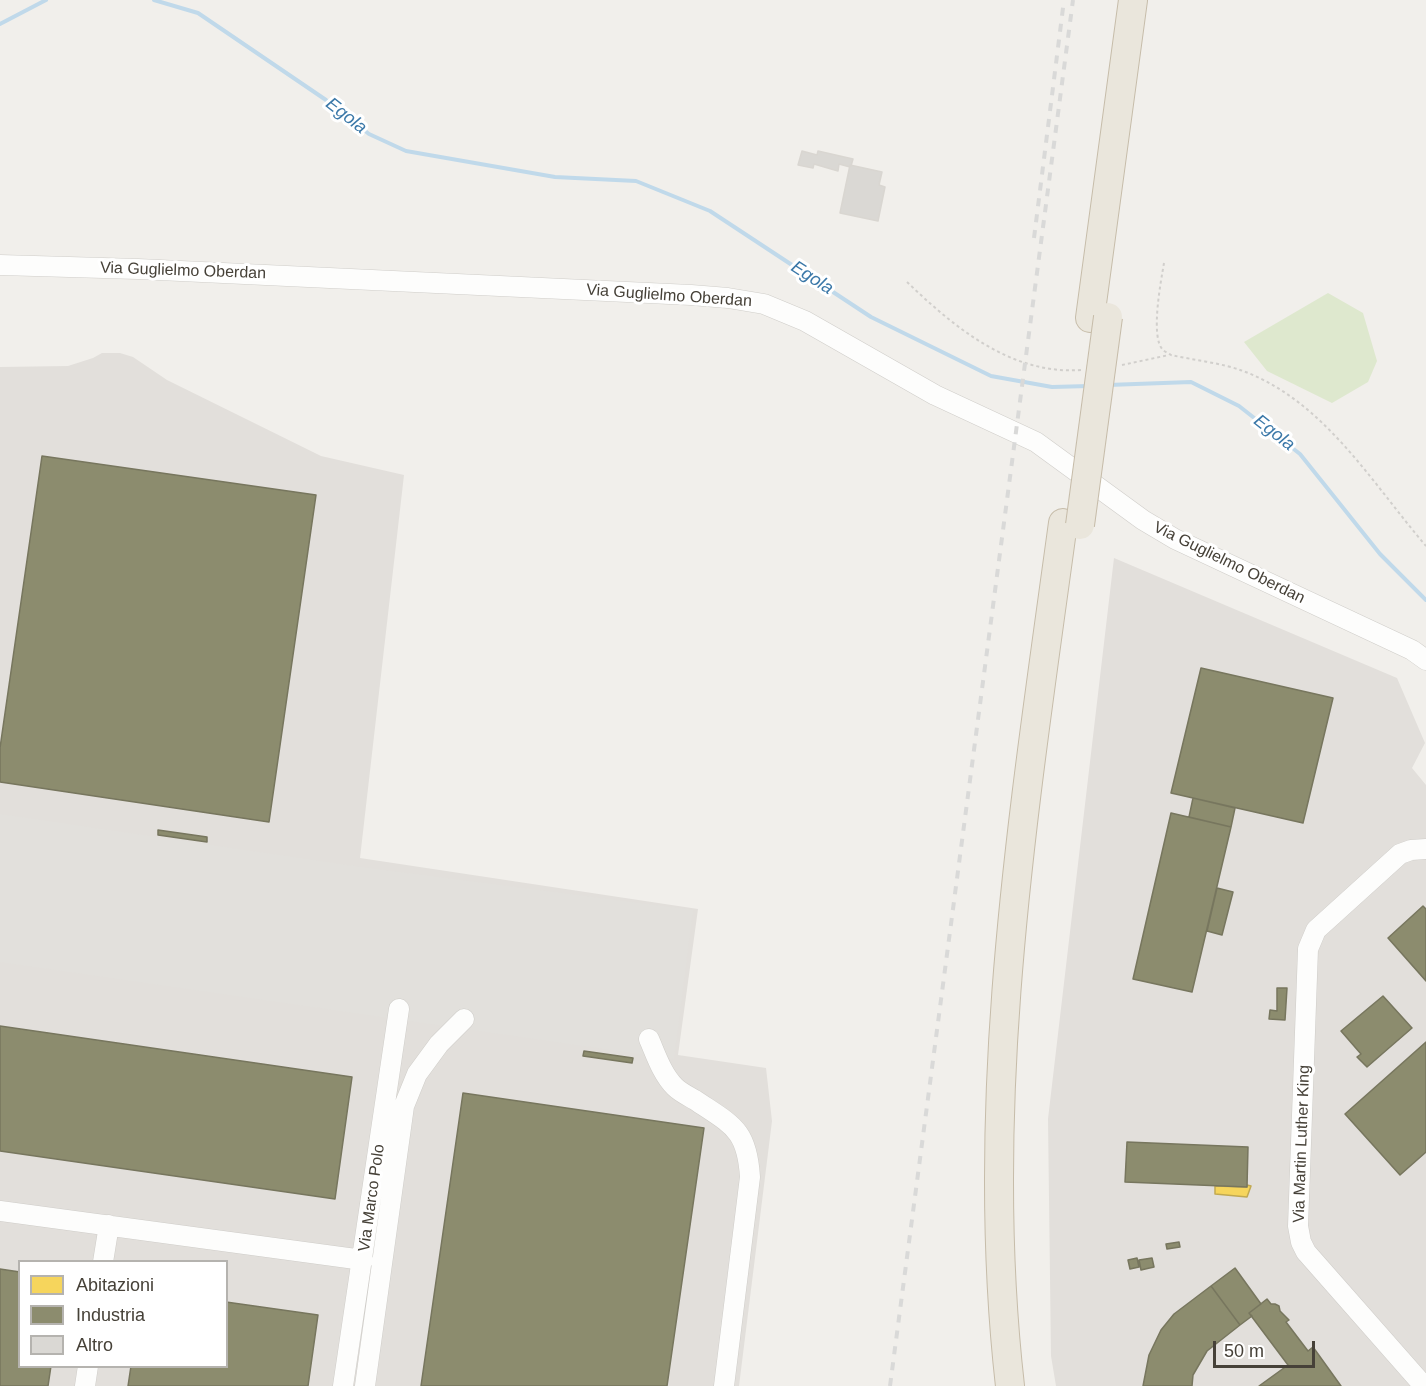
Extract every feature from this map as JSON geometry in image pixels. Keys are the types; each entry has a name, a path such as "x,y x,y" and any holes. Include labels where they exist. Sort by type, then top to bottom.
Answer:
{"highway":[{"path":"1099,317 1132,0"},
{"path":"1010,1386 1004,1333 999,1203 1005,996 1024,811 1071,524 1099,317 1150,0"},
{"path":"1028,1386 1022,1330 1016,1209 1017,1098 1023,988 1032,892 1071,524"}],"street":[{"name":"Via Guglielmo Oberdan","path":"0,265 138,269 691,295 764,304 806,321 936,395 1036,442 1143,520 1175,539 1412,650 1426,660"},
{"name":"Via Martin Luther King","path":"1424,1386 1306,1252 1301,1242 1298,1226 1308,949 1316,930 1400,854 1411,850 1426,849"},
{"name":"Via Marco Polo","path":"343,1386 399,1010"},
{"path":"365,1386 404,1106 417,1074 440,1044 464,1019"},
{"path":"649,1039 664,1072 676,1088 733,1125 742,1137 749,1157 750,1177 724,1386"},
{"path":"0,1211 363,1260"},
{"path":"103,1260 109,1226"},
{"path":"86,1386 88,1368"}],"path":[{"path":"1164,263 1158,303 1158,340 1162,350 1171,355 1242,371 1286,394 1313,414 1335,436 1426,546"},
{"path":"907,282 959,328 1012,359 1054,370 1085,369"},
{"path":"1116,367 1171,355"}],"shaded area":[{"path":"102,353 120,353 133,357 167,380 321,456 404,475 360,858 698,909 678,1055 766,1068 772,1121 739,1386 0,1386 0,367 68,366"},
{"path":"1114,558 1397,678 1425,743 1412,768 1426,785 1426,1386 1056,1386 1051,1356 1048,1119"},
{"path":"0,814 361,867 693,910 674,1059 0,962"}],"green space":[{"path":"1328,293 1363,313 1377,361 1368,382 1332,403 1267,371 1244,342"}],"building: Abitazioni":[{"path":"1247,1185 1251,1186 1247,1197 1215,1194 1215,1186 1247,1187"}],"building: Industria":[{"path":"42,456 316,495 269,822 0,782 0,748"},
{"path":"1201,668 1333,698 1303,823 1171,793"},
{"path":"1193,798 1235,808 1231,827 1189,817"},
{"path":"1171,813 1231,827 1192,992 1133,979"},
{"path":"158,830 207,837 207,842 158,835"},
{"path":"1217,888 1233,892 1222,935 1207,931"},
{"path":"1423,906 1426,909 1426,981 1388,938"},
{"path":"1277,988 1287,988 1285,1020 1269,1019 1270,1010 1277,1011"},
{"path":"1383,996 1412,1028 1367,1067 1357,1057 1361,1054 1341,1031"},
{"path":"0,1026 352,1077 335,1199 0,1151"},
{"path":"1426,1042 1426,1152 1400,1175 1345,1114"},
{"path":"584,1051 633,1058 632,1063 583,1056"},
{"path":"463,1093 704,1128 667,1386 421,1386"},
{"path":"1127,1142 1248,1147 1247,1187 1125,1182"},
{"path":"1179,1242 1180,1247 1167,1249 1166,1244"},
{"path":"1137,1258 1139,1267 1130,1269 1128,1260"},
{"path":"1152,1258 1154,1267 1141,1270 1139,1260"},
{"path":"1235,1268 1261,1304 1249,1313 1252,1316 1240,1325 1211,1286"},
{"path":"0,1269 18,1272 18,1368 51,1368 48,1386 0,1386"},
{"path":"1211,1286 1240,1325 1207,1351 1193,1375 1192,1386 1143,1386 1149,1355 1161,1330 1174,1314"},
{"path":"1267,1299 1271,1304 1279,1306 1280,1311 1289,1320 1286,1322 1308,1351 1313,1347 1341,1386 1259,1386 1288,1365 1249,1313"},
{"path":"228,1302 318,1315 308,1386 128,1386 131,1368 228,1368"}],"building: Altro":[{"path":"802,151 817,155 818,151 853,159 850,167 839,164 838,171 814,164 813,168 798,165"},
{"path":"850,165 882,172 879,185 885,187 878,221 840,213"}],"waterway":[{"name":"Egola","path":"0,24 46,0"},
{"name":"Egola","path":"154,0 198,13 326,100 369,134 406,151 555,177 636,181 710,211 871,317 991,376 1052,387 1089,386"},
{"name":"Egola","path":"1108,385 1191,382 1239,406 1300,454 1380,554 1426,600"}],"railway":[{"path":"1034,238 1064,0"},
{"path":"890,1386 1073,0"}]}
